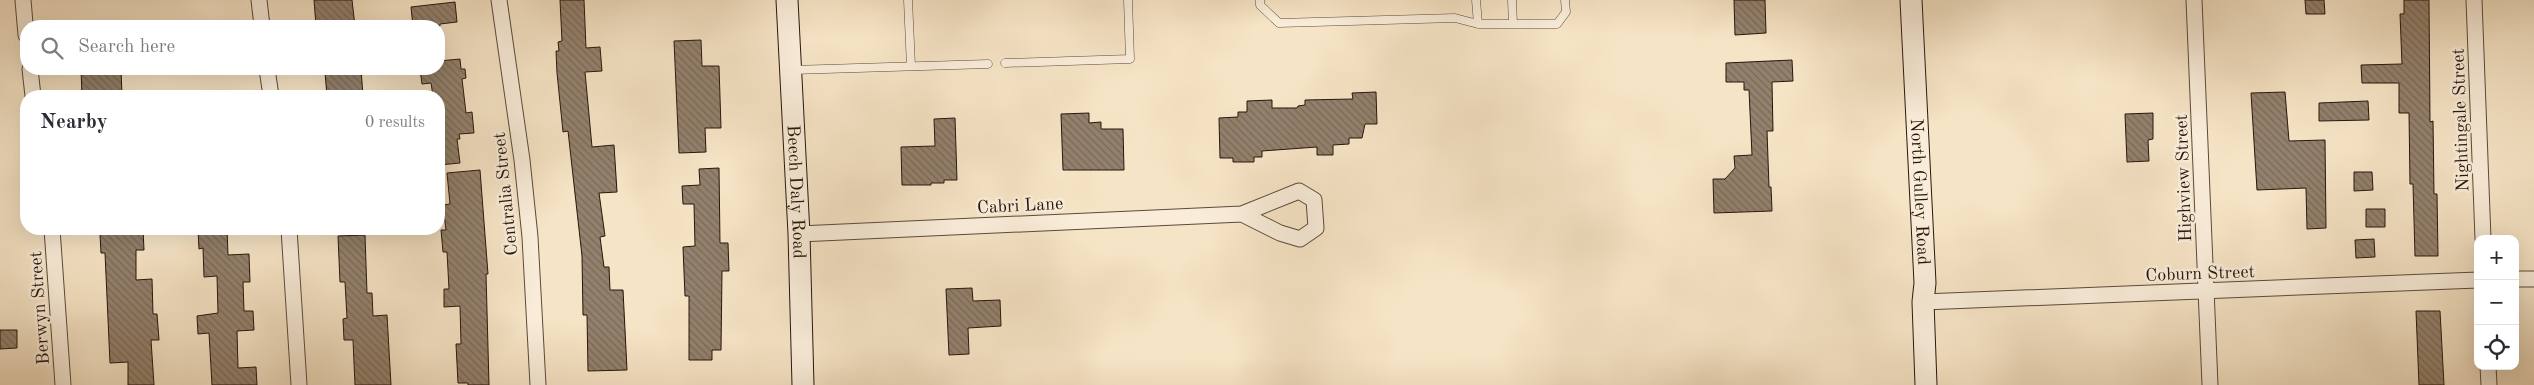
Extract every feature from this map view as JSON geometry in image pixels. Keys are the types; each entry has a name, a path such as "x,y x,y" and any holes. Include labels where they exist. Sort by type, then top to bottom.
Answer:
{"main road":[{"name":"Beech Daly Road","path":"787,0 799,234 803,385"},
{"name":"North Gulley Road","path":"1911,0 1925,283 1923,302 1926,385"}],"street":[{"path":"23,0 25,20"},
{"path":"259,0 261,20"},
{"name":"Centralia Street","path":"499,0 530,237 538,385"},
{"name":"Highview Street","path":"2194,0 2210,385"},
{"name":"Nightingale Street","path":"2474,0 2483,235"},
{"path":"30,75 32,90"},
{"path":"268,75 270,90"},
{"name":"Cabri Lane","path":"799,234 1242,214 1274,199 1299,191 1314,200 1316,228 1300,239 1280,233 1242,214"},
{"name":"Berwyn Street","path":"52,235 63,385"},
{"path":"289,235 299,385"},
{"path":"2519,279 2534,279"},
{"name":"Coburn Street","path":"1923,302 2474,280"},
{"path":"2488,370 2489,385"}],"lane":[{"path":"908,0 910,66"},
{"path":"1005,63 1130,59 1128,0"},
{"path":"1260,0 1260,5 1279,23 1455,18 1478,24 1557,24 1566,12 1565,0"},
{"path":"1476,0 1478,24"},
{"path":"1512,0 1513,24"},
{"path":"790,70 988,64"}],"building":[{"path":"314,0 352,0 354,20 316,20"},
{"path":"560,0 584,0 586,48 600,47 602,71 585,72 592,147 614,145 617,192 599,193 605,236 600,237 604,267 609,267 610,290 623,290 627,370 588,371 587,315 583,315 582,256 568,131 563,132 557,73 556,51 559,51 558,42 562,41"},
{"path":"1734,0 1765,0 1766,33 1735,35"},
{"path":"2305,0 2324,0 2325,14 2306,14"},
{"path":"2404,0 2429,0 2430,122 2433,121 2434,194 2437,194 2438,256 2415,256 2413,184 2410,184 2409,113 2399,113 2399,83 2362,83 2361,65 2402,64 2400,14 2404,14"},
{"path":"455,2 457,22 445,23 445,20 412,20 411,7"},
{"path":"701,40 702,66 719,66 721,128 705,128 706,152 679,153 674,41"},
{"path":"460,59 461,69 465,69 466,78 462,79 466,113 472,112 474,133 459,134 460,139 457,139 460,163 445,164 445,90 432,90 431,83 422,84 421,75 445,75 445,60"},
{"path":"1792,60 1793,81 1772,82 1773,131 1767,131 1772,211 1714,213 1713,179 1725,179 1735,168 1734,156 1752,155 1749,90 1744,90 1744,82 1726,82 1726,63"},
{"path":"81,75 121,75 122,90 82,90"},
{"path":"325,75 361,75 363,90 326,90"},
{"path":"1376,92 1377,124 1365,124 1362,138 1349,138 1349,144 1333,145 1333,155 1317,155 1317,147 1262,151 1262,157 1254,157 1254,162 1233,162 1233,158 1220,158 1219,118 1238,117 1238,112 1247,112 1247,101 1272,100 1272,108 1297,108 1298,106 1305,105 1305,100 1353,99 1352,93"},
{"path":"2285,92 2289,141 2325,140 2326,228 2307,229 2306,188 2257,190 2251,93"},
{"path":"2368,101 2369,120 2319,121 2319,103"},
{"path":"1089,113 1089,123 1101,122 1101,129 1123,129 1124,170 1063,170 1061,114"},
{"path":"2153,113 2153,139 2148,140 2149,161 2127,162 2125,114"},
{"path":"955,118 957,180 944,180 944,183 931,183 931,185 902,185 901,147 935,146 934,119"},
{"path":"719,168 720,243 728,243 729,271 722,271 721,350 712,350 712,360 689,360 689,296 685,296 683,247 695,246 694,204 683,204 682,186 700,185 699,169"},
{"path":"480,170 488,274 486,274 489,385 458,383 456,344 461,344 460,306 444,307 444,289 449,289 447,252 443,252 441,235 445,235 446,230 445,205 450,204 447,173"},
{"path":"2354,172 2372,172 2373,190 2354,191"},
{"path":"2366,209 2385,209 2385,227 2366,227"},
{"path":"100,235 143,235 144,250 136,250 136,280 152,279 153,314 157,314 159,340 151,340 154,385 128,385 128,362 110,363 105,253 101,253"},
{"path":"198,235 227,235 228,255 249,254 250,282 243,282 244,311 253,311 254,330 237,331 238,368 256,367 257,385 212,385 209,333 198,334 197,316 218,313 217,276 204,277 203,248 199,249"},
{"path":"365,235 367,293 372,293 373,316 387,315 391,385 355,385 353,340 344,340 343,319 347,318 345,282 340,282 338,236"},
{"path":"2374,239 2375,257 2356,258 2355,240"},
{"path":"972,288 973,301 1000,300 1001,326 968,328 969,354 949,355 946,289"},
{"path":"2416,311 2440,311 2444,385 2419,385"},
{"path":"0,330 17,330 17,348 0,349"}]}
